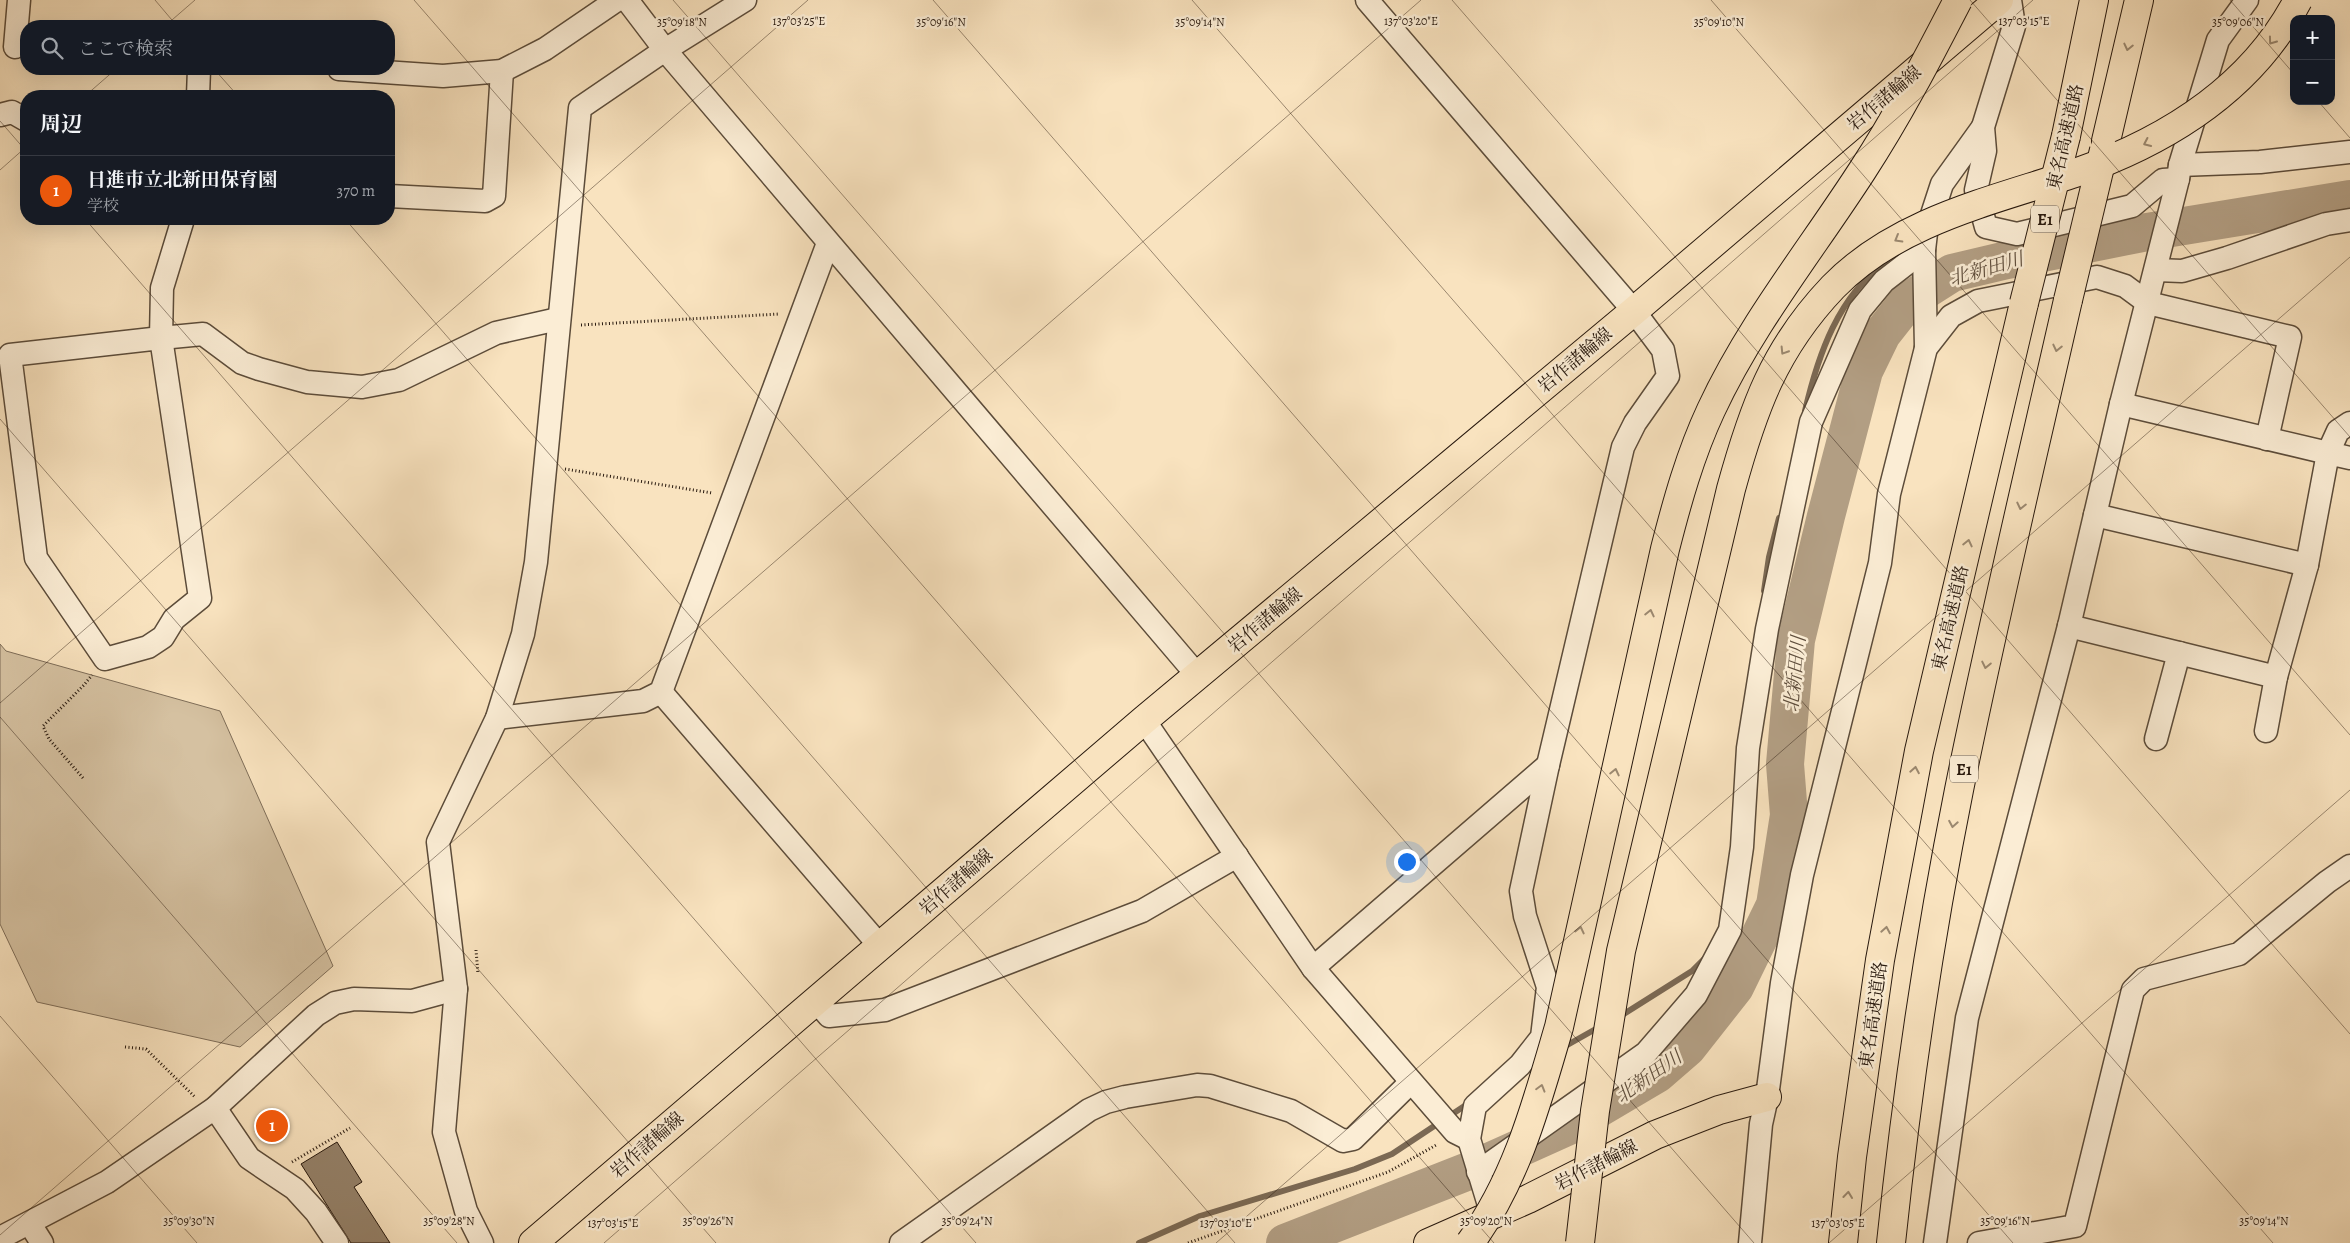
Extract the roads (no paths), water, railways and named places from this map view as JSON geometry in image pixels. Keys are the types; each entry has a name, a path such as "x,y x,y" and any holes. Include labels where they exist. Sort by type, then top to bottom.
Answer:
{"main road":[{"path":"1470,1243 1498,1199 1518,1158 1559,1027 1665,550 1677,502 1693,454 1711,410 1758,323 1857,179 1893,122 1958,0"},
{"name":"岩作諸輪線","path":"533,1243 1144,720 1634,311 1999,0"},
{"name":"東名高速道路","path":"1843,1243 1852,1158 1880,960 1919,751 2024,303 2066,136 2094,0"},
{"name":"E1","path":"1891,1243 1902,1136 1924,988 1959,791 2002,587 2139,0"},
{"path":"1580,1243 1597,1102 1621,951 1731,490 1746,437 1763,390 1783,352 1808,316 1834,286 1864,260 1900,238 1941,218 2117,156 2152,140 2186,120 2226,91 2258,60 2287,22 2298,0"},
{"name":"岩作諸輪線","path":"1428,1243 1492,1215 1655,1135 1719,1110 1767,1097"}],"street":[{"path":"14,47 19,0"},
{"path":"395,73 443,76 502,71 545,50 617,0"},
{"path":"627,0 665,50 828,243 1198,676"},
{"path":"482,1243 466,1211 444,1132 456,989 438,842 497,718 524,626 536,562 580,108 665,50 745,0"},
{"path":"1367,0 1634,311 1663,350 1668,376 1635,424 1623,447 1548,765 1521,891 1524,916 1548,987 1542,1037 1520,1065 1475,1106 1464,1137"},
{"path":"1750,1243 1761,1124 1767,1097 1782,983 1802,875 1880,563 1889,494 1926,348 1924,250 1926,232 1942,184 1983,127 2014,26 2010,0"},
{"path":"1935,1243 1966,1018 2069,626 2121,404 2148,303 2179,172 2218,40 2248,0"},
{"path":"395,196 485,201 494,196 502,71"},
{"path":"198,90 199,75"},
{"path":"0,114 12,112 20,117"},
{"path":"1983,127 1985,152 1976,190 1986,228 2017,234 2132,206 2163,180 2179,172 2350,152"},
{"path":"2156,270 2182,271 2227,258 2326,224 2350,220"},
{"path":"181,225 162,288 161,338 200,598 174,619 163,637 148,647 105,659 36,558 10,355 161,338 203,334 242,363 259,369 307,382 362,387 400,380 496,333 558,322"},
{"path":"497,718 643,701 661,692 828,243"},
{"path":"1478,1171 1646,1053 1696,995 1730,930 1742,847 1748,748 1767,629 1811,422 1860,310 1884,281 1924,250"},
{"path":"1926,348 1951,316 1978,301 2098,277 2125,286 2148,303 2290,337 2267,439"},
{"path":"2121,404 2339,456"},
{"path":"2266,731 2276,677 2339,456 2338,431 2350,423"},
{"path":"2095,515 2307,566"},
{"path":"2069,626 2276,677"},
{"path":"2156,739 2179,653"},
{"path":"661,692 880,946"},
{"path":"1144,720 1313,968 1411,1082 1464,1137 1478,1171 1492,1215"},
{"path":"1313,968 1548,765"},
{"path":"815,1000 829,1016 885,1010 1142,911 1237,856"},
{"path":"1978,1243 2075,1226 2133,990 2144,979 2239,954 2327,882 2350,866"},
{"path":"0,1238 30,1224 107,1182 212,1109 316,1016 335,1003 354,998 412,1001 456,989"},
{"path":"901,1243 1089,1110 1106,1102 1197,1085 1210,1086 1291,1111 1343,1141 1353,1139 1411,1082"},
{"path":"212,1109 249,1158 295,1190 316,1212 337,1243"},
{"path":"30,1224 42,1243"}],"waterway":[{"name":"北新田川","path":"1285,1243 1466,1172 1569,1126 1657,1074 1687,1048 1735,987 1775,905 1789,815 1785,764 1796,640 1826,516 1864,371 1882,334 1908,301 1952,273 2007,260 2147,232 2350,199"},
{"path":"1805,411 1816,369 1843,309 1855,291 1887,261"},
{"path":"1764,591 1769,557 1779,518"},
{"path":"1619,1017 1692,971 1705,958"},
{"path":"1562,1048 1601,1026"},
{"path":"1139,1243 1200,1216 1355,1169 1392,1154 1469,1103"}],"place":[{"name":"日進市立北新田保育園","path":"272,1126"}]}
